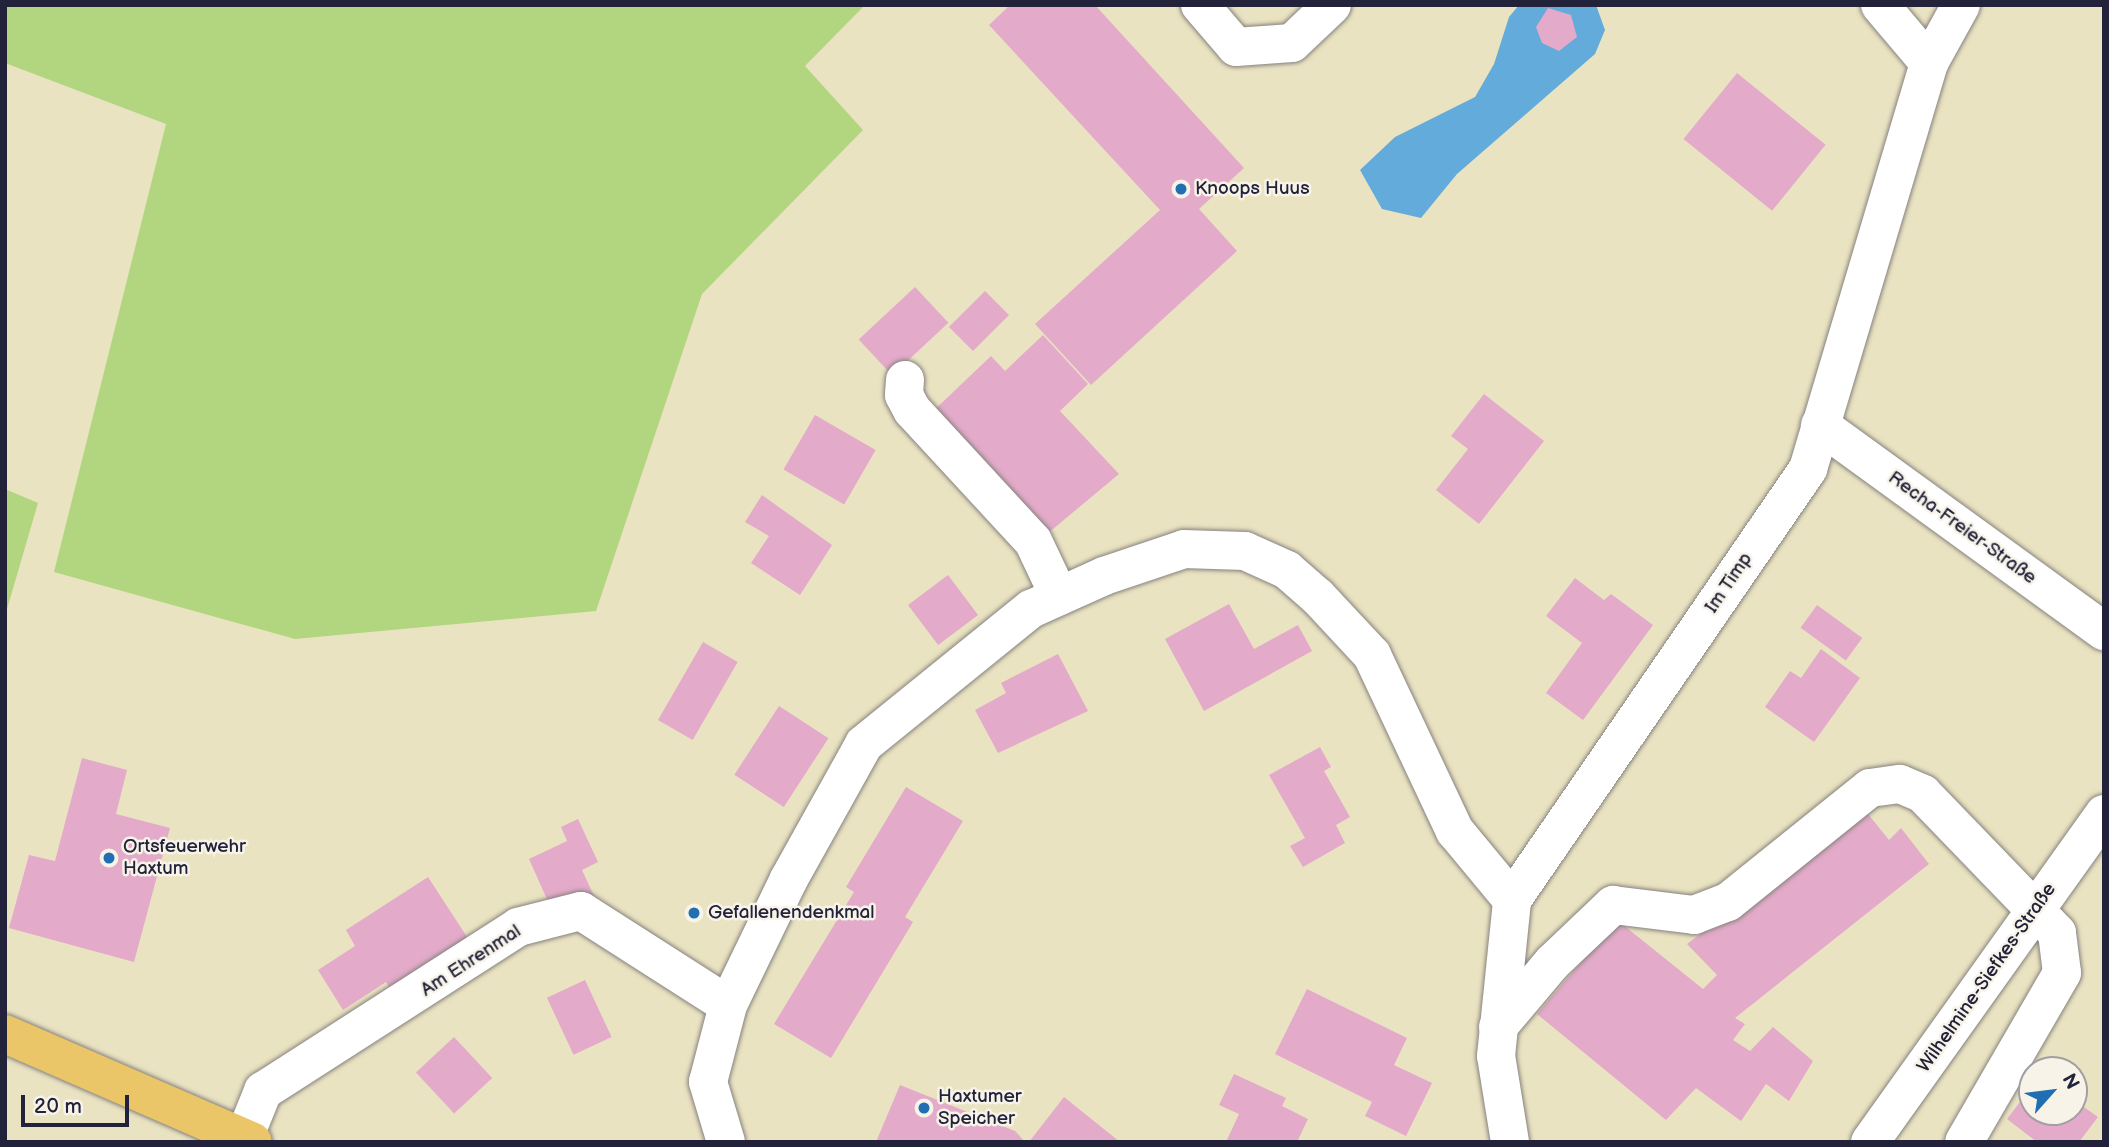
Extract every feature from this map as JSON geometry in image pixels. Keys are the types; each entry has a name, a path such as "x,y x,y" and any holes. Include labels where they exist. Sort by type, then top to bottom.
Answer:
{"main road":[{"path":"5,1034 248,1140"}],"street":[{"path":"1200,5 1236,47 1292,43 1332,5"},
{"path":"1880,5 1929,63"},
{"name":"Im Timp","path":"1510,1142 1496,1056 1512,900 1808,469 1929,63 1961,5"},
{"path":"905,380 904,395 912,410 1033,541 1059,596"},
{"name":"Recha-Freier-Straße","path":"1821,425 2104,631"},
{"path":"726,1142 708,1082 728,1005 789,879 864,744 1031,609 1184,549 1245,551 1287,570 1372,655 1455,831 1512,900"},
{"path":"1498,1027 1553,962 1613,905 1694,915 1728,902 1870,788 1900,784 1923,794 2057,933 2062,973 1964,1142"},
{"name":"Wilhelmine-Siefkes-Straße","path":"1870,1142 2104,814"},
{"name":"Am Ehrenmal","path":"248,1140 263,1091 517,927 581,911 728,1005"}],"green space":[{"path":"5,5 865,5 805,66 863,130 702,294 596,611 295,639 54,572 166,124 5,63"},
{"path":"5,489 38,503 5,616"}],"water":[{"path":"1519,5 1596,5 1605,30 1595,54 1457,174 1421,218 1382,209 1360,170 1395,137 1475,97 1494,64 1509,17"}],"building":[{"name":"Knoops Huus","path":"1010,5 1095,5 1244,168 1199,209 1237,251 1091,385 1035,324 1160,210 989,25"},
{"path":"1548,8 1571,15 1577,37 1559,51 1542,43 1536,27"},
{"path":"1737,73 1826,145 1772,211 1684,139"},
{"path":"915,287 948,323 892,375 859,340"},
{"path":"985,291 1009,315 973,351 949,327"},
{"path":"1043,335 1088,384 1060,411 1119,474 1041,539 928,416 991,356 1005,371"},
{"path":"1484,394 1544,441 1479,524 1436,490 1468,449 1451,436"},
{"path":"815,415 876,450 844,505 784,470"},
{"path":"762,495 832,545 800,595 751,563 769,536 745,522"},
{"path":"948,575 978,615 938,645 908,605"},
{"path":"1575,578 1604,600 1611,594 1653,625 1583,720 1546,693 1582,643 1546,616"},
{"path":"1229,604 1254,649 1298,625 1312,651 1204,711 1165,639"},
{"path":"1817,605 1862,638 1846,661 1801,628"},
{"path":"703,642 738,662 693,740 658,720"},
{"path":"1821,649 1860,678 1814,742 1765,707 1790,671 1801,678"},
{"path":"1058,654 1088,711 998,753 975,710 1006,693 1001,683"},
{"path":"779,706 828,738 784,807 734,775"},
{"path":"1320,747 1331,767 1324,771 1350,817 1336,825 1345,843 1303,867 1290,846 1305,838 1269,775"},
{"name":"Ortsfeuerwehr Haxtum","path":"82,758 127,770 116,814 170,828 134,962 9,928 29,855 55,861"},
{"path":"906,787 963,821 905,917 913,922 831,1058 774,1024 854,892 846,887"},
{"path":"1864,809 1889,840 1901,828 1929,864 1735,1018 1745,1024 1733,1040 1750,1051 1773,1027 1813,1061 1789,1101 1766,1084 1741,1121 1696,1088 1666,1120 1537,1014 1617,920 1703,989 1717,975 1687,944"},
{"path":"578,819 598,862 582,870 594,896 554,915 529,859 567,841 561,827"},
{"path":"428,877 471,943 393,993 386,982 343,1010 318,970 355,946 346,930"},
{"path":"585,980 612,1037 574,1055 547,998"},
{"path":"1307,989 1407,1038 1394,1065 1432,1083 1406,1136 1365,1116 1372,1102 1275,1054"},
{"path":"454,1037 492,1078 454,1113 416,1072"},
{"path":"1234,1074 1286,1098 1282,1106 1308,1119 1297,1142 1226,1142 1239,1114 1219,1105"},
{"name":"Haxtumer Speicher","path":"900,1085 1015,1131 1025,1142 876,1142"},
{"name":"Haxtumer Speicher","path":"1064,1097 1120,1142 1029,1142"},
{"path":"2018,1104 2018,1126 2088,1126 2088,1110 2098,1117 2079,1142 2037,1142 2007,1119"}],"place":[{"name":"Knoops Huus","path":"1181,189"},
{"name":"Ortsfeuerwehr Haxtum","path":"109,858"},
{"name":"Gefallenendenkmal","path":"694,913"},
{"name":"Haxtumer Speicher","path":"924,1108"}]}
